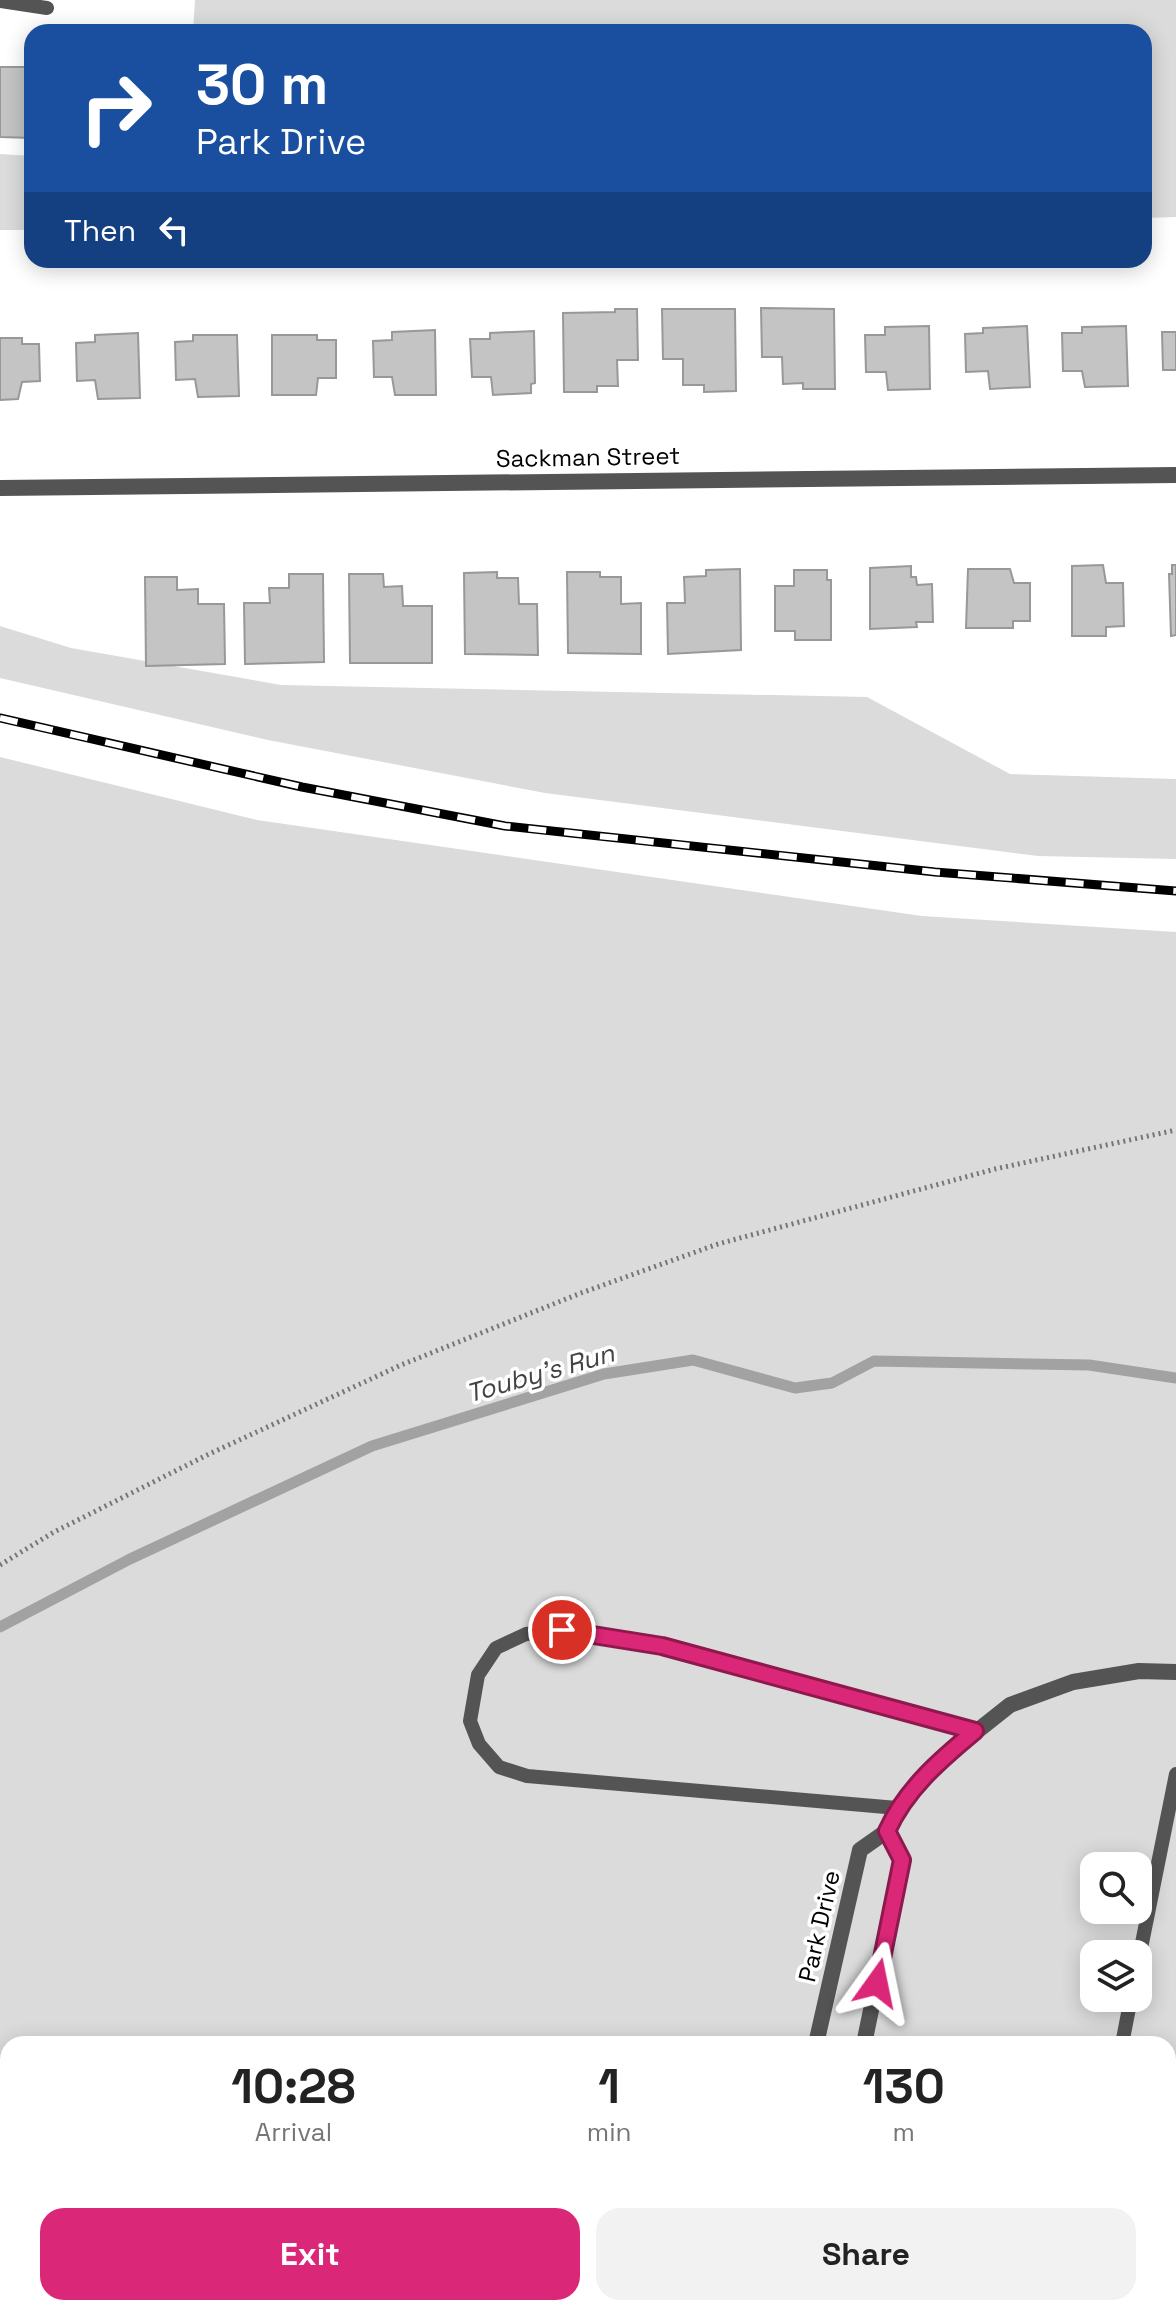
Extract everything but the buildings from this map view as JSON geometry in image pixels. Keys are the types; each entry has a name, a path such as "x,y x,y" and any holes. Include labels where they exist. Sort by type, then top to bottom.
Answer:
{"street":[{"name":"Sackman Street","path":"0,488 1176,475"},
{"name":"Park Drive","path":"818,2036 860,1850 887,1831 897,1808 933,1766 1010,1705 1073,1682 1139,1671 1176,1672"},
{"path":"866,2036 902,1860 887,1831"}],"lane":[{"path":"0,1 47,8"},
{"path":"897,1808 527,1776 513,1772 499,1767 479,1744 470,1721 478,1675 496,1648 526,1634 562,1630 662,1646 975,1731"},
{"path":"1143,1940 1176,1774"},
{"path":"1124,2036 1128,2012"}],"path":[{"path":"0,1565 54,1532 221,1449 401,1365 581,1293 718,1244 995,1169 1176,1130"}],"shaded area":[{"path":"195,0 1176,0 1176,217 1152,218 1152,24 194,24"},
{"path":"0,154 24,156 24,230 0,230"},
{"path":"0,626 71,648 281,685 867,697 1010,774 1176,779 1176,859 1038,856 545,793 268,740 0,678"},
{"path":"0,757 257,820 922,916 1176,932 1176,2036 0,2036"}],"waterway":[{"name":"Touby's Run","path":"0,1627 130,1559 372,1446 604,1374 693,1360 795,1388 832,1383 874,1361 1089,1365 1176,1378"}],"railway":[{"path":"0,718 302,787 505,826 935,872 1176,891"}],"route":[{"path":"562,1630 662,1646 975,1731 933,1766 897,1808 887,1831 902,1860 877,1983"}]}
